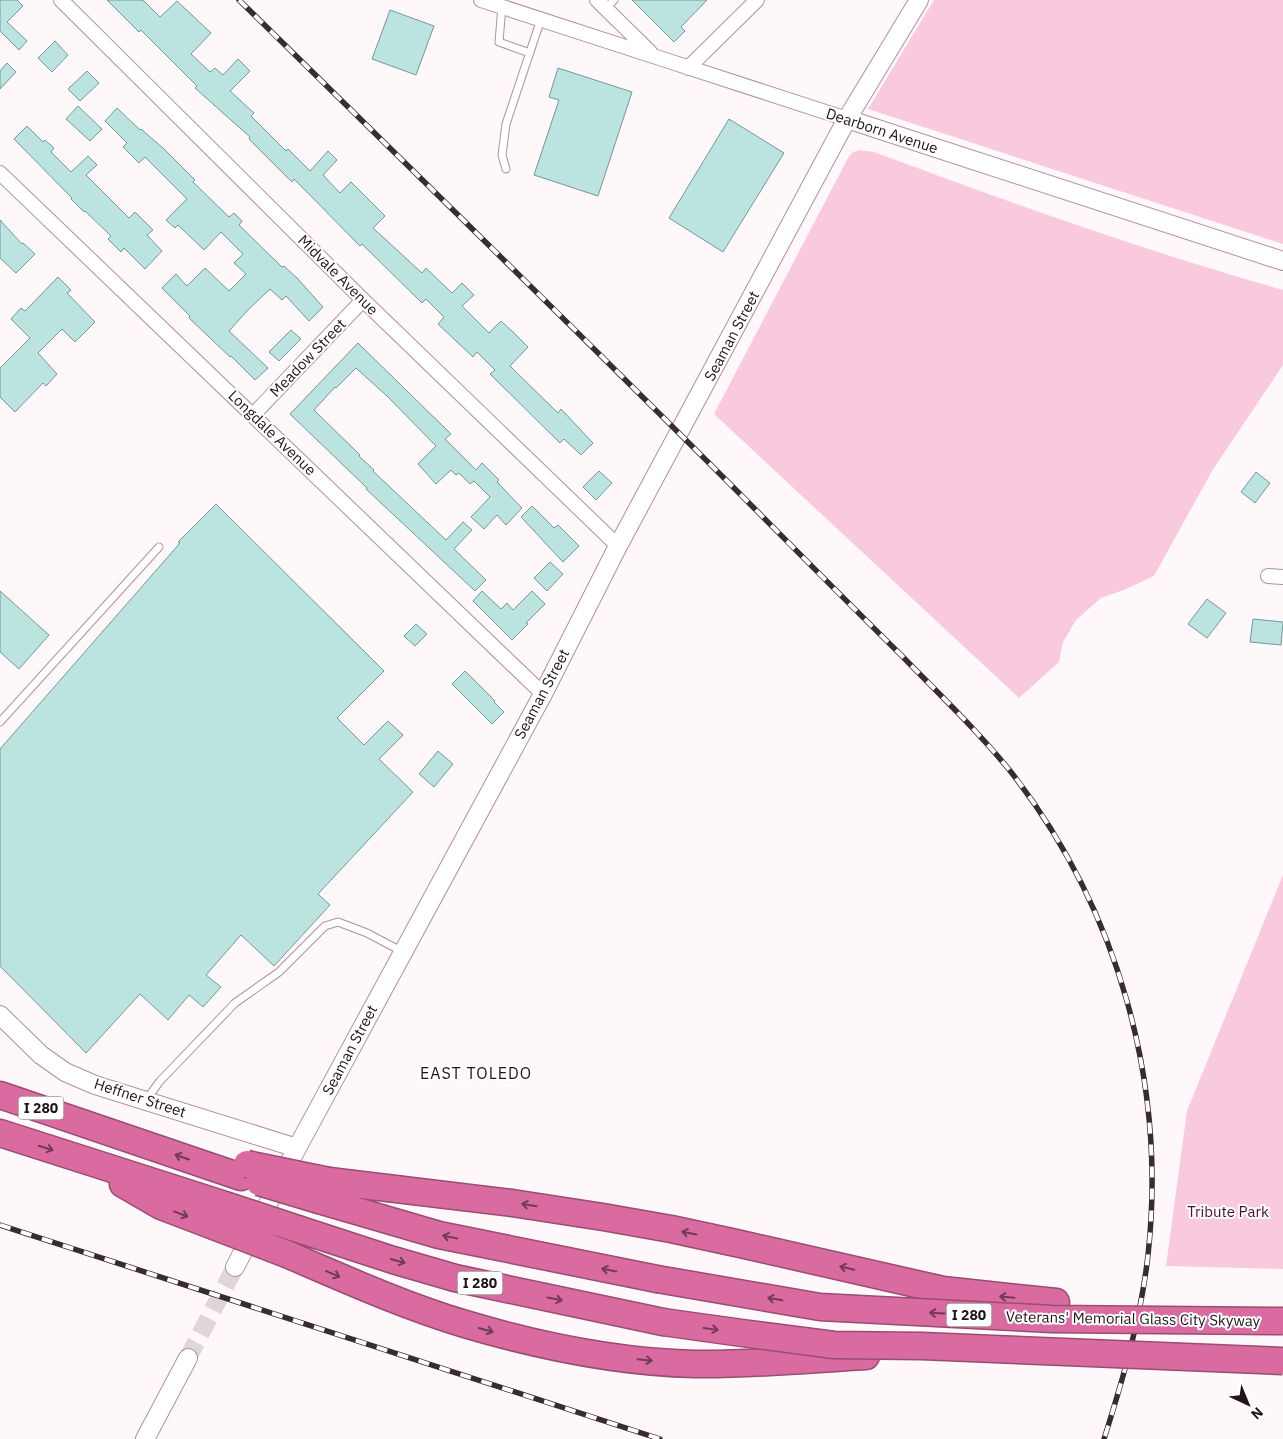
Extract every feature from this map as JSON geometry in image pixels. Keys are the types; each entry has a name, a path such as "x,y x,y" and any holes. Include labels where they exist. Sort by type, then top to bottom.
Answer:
{"highway":[{"name":"I 280","path":"0,1095 239,1171 324,1190"},
{"name":"I 280","path":"0,1133 77,1158 218,1215 301,1230 456,1278 663,1322 834,1345 922,1346 1283,1361"},
{"path":"324,1190 512,1203 603,1217 727,1241 943,1290 1056,1302 1283,1311"},
{"name":"Veterans' Memorial Glass City Skyway","path":"324,1190 439,1235 657,1279 820,1307 1052,1319 1283,1321"},
{"path":"218,1215 288,1256 392,1298 464,1324 528,1342 629,1358 675,1363 724,1364 1088,1346 1203,1346 1283,1351"}],"street":[{"name":"Midvale Avenue","path":"61,0 364,300 618,546"},
{"name":"Dearborn Avenue","path":"481,0 1283,261"},
{"path":"688,68 757,0"},
{"name":"Seaman Street","path":"235,1267 297,1148 543,694 618,546 846,119 919,0"},
{"path":"606,3 653,55"},
{"name":"Longdale Avenue","path":"0,173 543,694"},
{"name":"Meadow Street","path":"253,415 364,300"},
{"path":"1268,576 1283,577"},
{"name":"Heffner Street","path":"0,1015 41,1055 65,1072 96,1084 297,1148"},
{"path":"145,1439 188,1358"}],"lane":[{"path":"502,6 498,42 530,53"},
{"path":"506,169 502,154 506,124 541,19"},
{"path":"0,722 159,547"},
{"path":"146,1100 160,1081 235,1003 278,972 325,926 338,922 367,933 403,952"}],"green space":[{"path":"934,0 1283,0 1283,244 868,109"},
{"path":"859,150 874,152 1129,242 1283,290 1283,365 1212,471 1154,576 1101,598 1076,620 1063,642 1059,662 1019,698 714,414 848,158 852,153"},
{"name":"Tribute Park","path":"1283,875 1283,1269 1166,1266 1187,1111"}],"building":[{"path":"0,0 17,0 23,6 7,22 27,41 19,50 0,31"},
{"path":"107,0 143,0 160,17 177,1 211,33 191,54 210,72 215,68 223,75 238,59 250,71 230,91 254,113 251,116 286,151 288,149 310,171 328,151 337,160 323,175 340,193 351,182 385,216 373,228 422,273 426,268 452,293 462,283 474,295 462,306 489,333 501,321 514,333 528,347 510,366 558,413 561,409 593,443 581,455 564,439 560,443 490,374 495,370 477,352 473,357 438,324 444,317 426,299 422,303 362,244 360,246 294,179 292,182 249,139 250,137 195,88 197,86 141,30 139,32"},
{"path":"632,0 707,0 681,27 685,31 674,42"},
{"path":"390,10 434,26 416,75 372,59"},
{"path":"55,41 68,55 52,72 38,58"},
{"path":"7,63 16,72 0,89 0,71"},
{"path":"558,68 632,92 598,196 534,175 559,100 549,97"},
{"path":"87,71 99,83 80,101 68,89"},
{"path":"78,106 102,129 90,141 66,119"},
{"path":"117,108 164,149 195,180 193,182 229,217 234,213 242,221 239,225 282,267 284,266 297,278 323,307 309,321 286,296 282,300 270,289 248,310 229,331 268,368 255,380 189,318 190,316 162,288 176,274 187,286 205,268 229,291 246,274 234,263 243,254 221,232 204,250 178,225 175,228 166,220 187,199 145,157 139,163 123,147 127,143 105,121"},
{"path":"729,119 784,153 723,252 669,218"},
{"path":"27,126 43,142 45,140 54,148 51,152 71,172 88,156 97,165 86,175 129,218 135,212 153,230 147,235 162,251 145,269 124,248 121,252 108,239 111,236 71,199 14,139"},
{"path":"0,220 22,244 35,254 16,273 0,258"},
{"path":"58,277 71,290 67,293 95,322 75,342 62,329 38,353 57,374 46,386 43,383 15,412 0,397 0,368 30,338 11,319 21,308 25,311"},
{"path":"291,330 301,339 279,361 269,352"},
{"path":"358,343 451,434 445,439 476,470 482,463 522,508 506,525 497,515 484,529 471,517 490,497 474,481 470,484 459,473 456,475 451,470 436,484 418,464 436,446 388,397 356,368 314,410 360,455 373,471 446,540 463,522 472,530 454,549 486,580 475,591 366,489 290,414"},
{"path":"599,471 612,483 596,500 583,487"},
{"path":"1256,472 1270,483 1255,503 1241,492"},
{"path":"216,504 384,671 337,718 364,745 388,721 403,735 379,759 413,792 318,894 330,905 274,966 241,935 206,975 221,987 203,1007 189,995 168,1020 140,994 86,1053 0,966 0,749 180,543 178,542"},
{"path":"532,506 554,528 558,525 579,546 563,562 521,517"},
{"path":"550,562 563,574 547,591 534,578"},
{"path":"0,591 49,635 19,669 0,652"},
{"path":"482,591 501,609 507,603 513,610 532,591 545,604 512,640 473,601"},
{"path":"1207,599 1226,613 1207,638 1188,624"},
{"path":"1253,619 1283,622 1281,645 1250,642"},
{"path":"416,624 427,634 415,646 404,636"},
{"path":"465,671 504,712 492,724 452,684"},
{"path":"438,751 453,764 434,787 419,774"}],"tunnel":[{"path":"188,1358 235,1267"}],"railway":[{"path":"239,0 606,361 943,697 985,741 1011,772 1048,825 1080,881 1106,940 1127,1000 1141,1063 1150,1126 1152,1190 1145,1279 1130,1348 1104,1439"},
{"path":"0,1225 660,1439"}],"district":[{"name":"EAST TOLEDO","path":"476,1073"}]}
